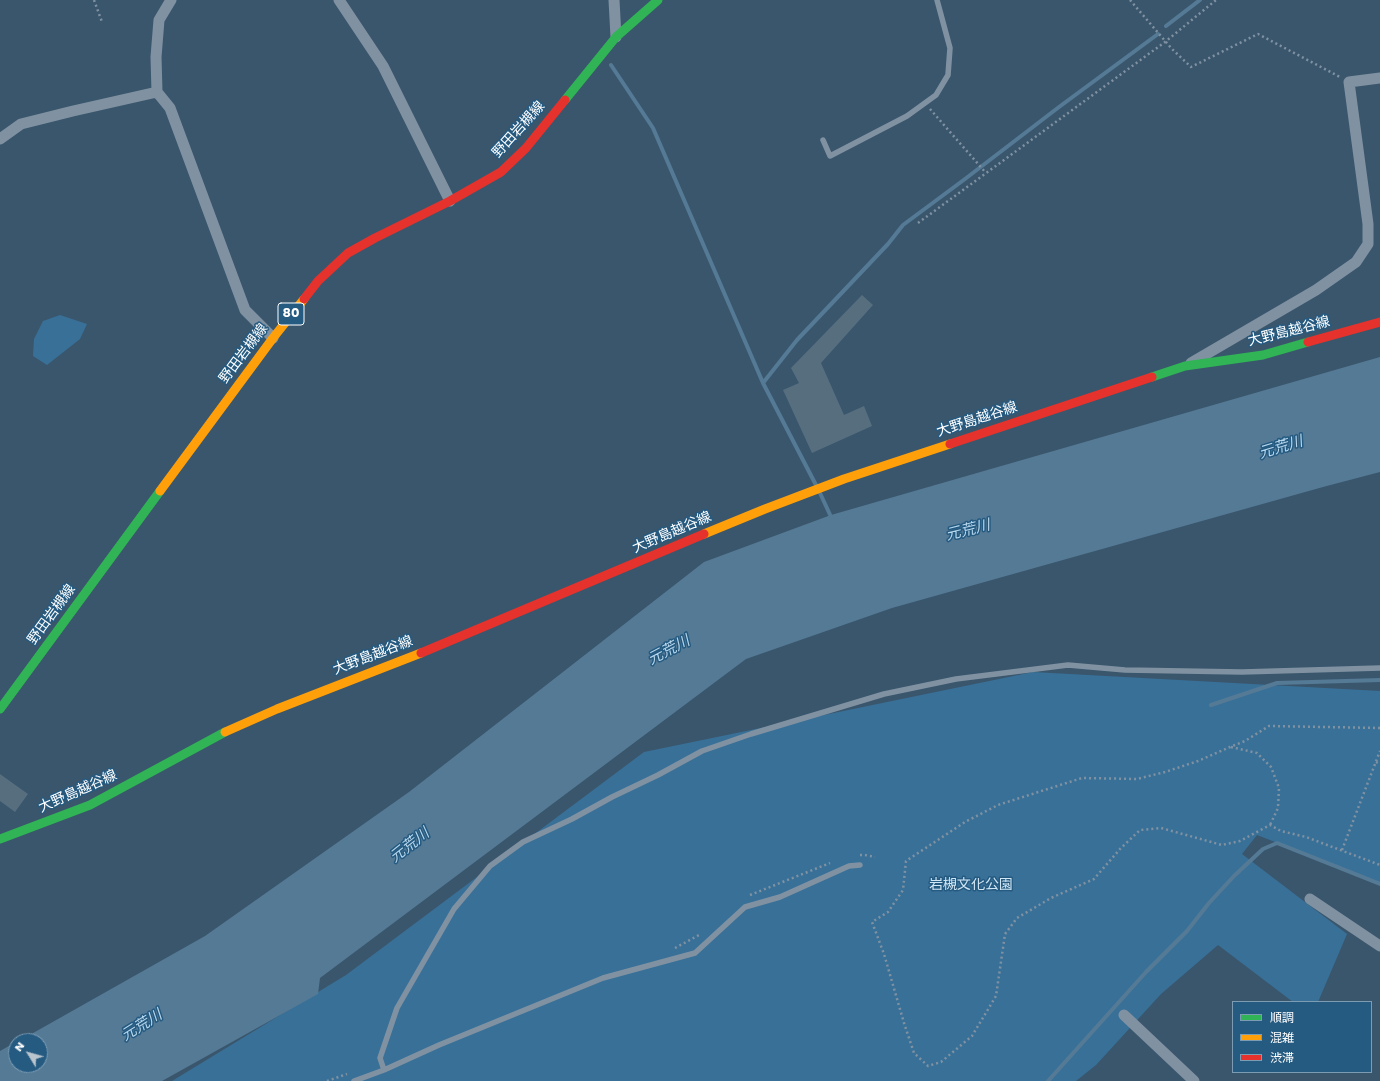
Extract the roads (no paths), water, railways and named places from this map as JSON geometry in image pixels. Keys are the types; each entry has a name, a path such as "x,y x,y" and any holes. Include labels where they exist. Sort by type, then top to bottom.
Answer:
{"main road":[{"name":"野田岩槻線","path":"0,709 273,338 318,281 348,253 450,201 500,172 526,148 584,74 616,37 658,0"},
{"name":"大野島越谷線","path":"0,839 90,805 227,731 277,709 463,636 765,509 844,479 1185,366 1263,355 1380,322"}],"street":[{"path":"171,0 159,20 156,57 157,92 170,108 245,310 273,338"},
{"path":"339,0 383,66 450,201"},
{"path":"614,0 616,37"},
{"path":"1185,366 1316,290 1356,262 1368,244 1368,224 1349,82 1380,78"},
{"path":"0,139 22,124 157,92"},
{"path":"1310,899 1380,946"},
{"path":"1124,1015 1194,1081"}],"lane":[{"path":"823,140 830,156 906,116 936,95 948,75 950,48 937,0"},
{"path":"384,1070 380,1058 397,1008 454,909 490,866 523,842 572,819 702,751 751,734 884,694 956,679 1068,665 1125,670 1242,672 1380,668"},
{"path":"354,1081 384,1070 439,1045 603,978 695,954 745,907 780,897 849,866 860,865"}],"water":[{"name":"元荒川","path":"1380,357 1380,472 892,608 746,659 320,978 318,994 162,1081 0,1081 0,1051 8,1046 8,1073 48,1073 48,1033 33,1033 205,936 409,792 704,562 831,515"}],"waterway":[{"path":"1166,26 1200,0"},
{"path":"763,383 797,340 888,244 903,225 1158,34"},
{"path":"611,65 653,128 763,383 817,487"},
{"path":"820,493 832,519"},
{"path":"1211,705 1277,683 1380,680"},
{"path":"1048,1081 1146,972 1187,931 1209,903 1234,876 1263,849 1277,843 1380,884"}],"park label":[{"name":"岩槻文化公園","path":"971,885"}]}
